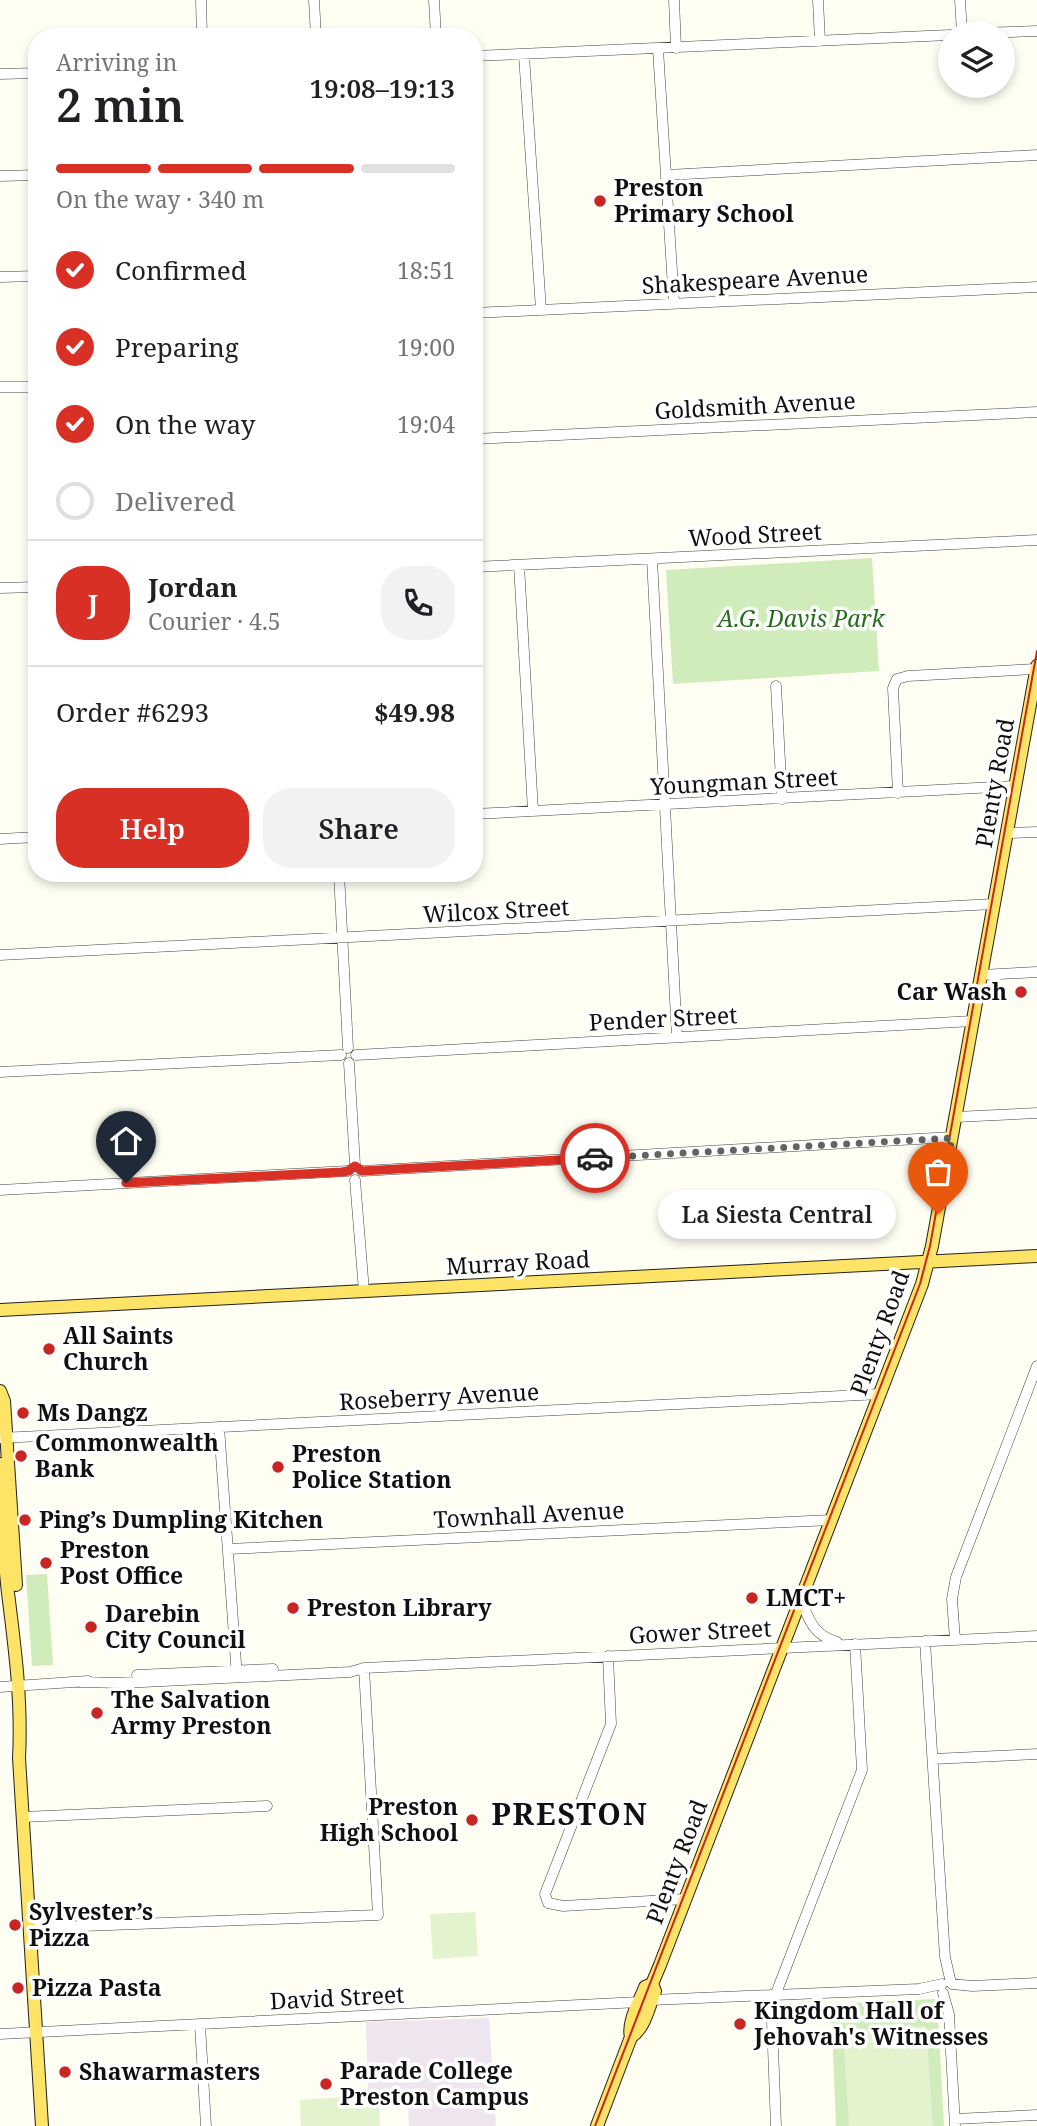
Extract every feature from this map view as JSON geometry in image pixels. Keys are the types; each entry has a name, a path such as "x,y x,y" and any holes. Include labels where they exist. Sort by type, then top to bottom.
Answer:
{"main road":[{"name":"Plenty Road","path":"597,2126 631,2037 629,2030 645,2001 645,1987 652,1984 922,1285 952,1138 1037,668"},
{"name":"Murray Road","path":"0,1310 877,1266 1037,1255"},
{"path":"0,1391 4,1401 4,1438 16,1591 14,1628"},
{"path":"0,1464 7,1580 14,1628 21,1730 19,1758 26,1817 49,2126"},
{"path":"40,2033 42,2126"}],"street":[{"path":"201,0 202,28"},
{"path":"314,0 316,28"},
{"path":"434,0 436,28"},
{"path":"674,0 677,48"},
{"path":"818,0 820,41"},
{"path":"960,0 961,21"},
{"path":"1015,32 1037,31"},
{"path":"483,57 938,35"},
{"path":"659,49 674,303"},
{"path":"524,55 541,310"},
{"path":"0,75 28,73"},
{"path":"667,176 1037,155"},
{"path":"0,176 28,175"},
{"path":"0,277 28,275"},
{"name":"Shakespeare Avenue","path":"483,313 1037,288"},
{"path":"0,387 28,387"},
{"name":"Goldsmith Avenue","path":"483,439 1037,412"},
{"name":"Wood Street","path":"483,566 1037,540"},
{"path":"652,559 677,1037"},
{"path":"519,565 533,811"},
{"path":"0,588 28,586"},
{"path":"898,793 893,688 897,679 908,676 1037,668"},
{"path":"776,687 782,799"},
{"name":"Youngman Street","path":"483,814 1015,786"},
{"path":"1007,833 1037,832"},
{"path":"0,839 28,837"},
{"path":"340,882 355,1169 349,1177 355,1180 364,1291"},
{"name":"Wilcox Street","path":"0,955 994,904"},
{"path":"981,975 1037,972"},
{"name":"Pender Street","path":"0,1072 973,1021"},
{"path":"955,1118 1037,1113"},
{"path":"0,1190 952,1138"},
{"path":"955,1640 952,1599 956,1577 1037,1366"},
{"name":"Roseberry Avenue","path":"4,1438 880,1394"},
{"path":"219,1427 237,1674"},
{"name":"Townhall Avenue","path":"228,1549 831,1520"},
{"path":"776,2126 773,1996 862,1770 851,1644 829,1640 816,1632 808,1622 801,1601"},
{"name":"Gower Street","path":"0,1687 81,1682 122,1683 348,1665 364,1668 1037,1636"},
{"path":"925,1641 955,2122 1037,2115"},
{"path":"608,1656 611,1724 545,1894 548,1903 563,1906 685,1899"},
{"path":"33,1928 379,1915 364,1668"},
{"path":"933,1759 1037,1754"},
{"path":"26,1817 267,1806"},
{"name":"David Street","path":"0,2034 1037,1983"},
{"path":"200,2025 206,2126"}],"shaded area":[{"path":"489,2018 496,2126 409,2126 408,2107 396,2105 379,2092 368,2093 366,2022"}],"green space":[{"name":"A.G. Davis Park","path":"872,558 879,671 673,684 666,570"},
{"path":"47,1574 53,1665 32,1666 26,1575"},
{"path":"475,1912 478,1956 433,1959 430,1914"},
{"path":"937,1999 944,2126 836,2126 831,2004"},
{"path":"926,2026 933,2126 849,2126 843,2031"},
{"path":"379,2095 380,2126 301,2126 300,2100"}],"tram line":[{"path":"595,2126 920,1284 930,1246 1037,651"}],"way so far":[{"path":"595,1158 952,1138 938,1214"}],"place":[{"name":"Preston Primary School","path":"600,201"},
{"name":"Car Wash","path":"1021,992"},
{"name":"La Siesta Central","path":"938,1214"},
{"name":"All Saints Church","path":"49,1349"},
{"name":"Ms Dangz","path":"23,1413"},
{"name":"Commonwealth Bank","path":"21,1456"},
{"name":"Preston Police Station","path":"278,1467"},
{"name":"Ping’s Dumpling Kitchen","path":"25,1520"},
{"name":"Preston Post Office","path":"46,1563"},
{"name":"LMCT+","path":"752,1598"},
{"name":"Preston Library","path":"293,1608"},
{"name":"Darebin City Council","path":"91,1627"},
{"name":"The Salvation Army Preston","path":"97,1713"},
{"name":"Preston High School","path":"472,1820"},
{"name":"Sylvester’s Pizza","path":"15,1925"},
{"name":"Pizza Pasta","path":"18,1988"},
{"name":"Kingdom Hall of Jehovah's Witnesses","path":"740,2024"},
{"name":"Shawarmasters","path":"65,2072"},
{"name":"Parade College Preston Campus","path":"326,2084"}],"district":[{"name":"PRESTON","path":"570,1815"}],"route":[{"path":"126,1183 342,1172 355,1166 362,1171 595,1158"}]}
